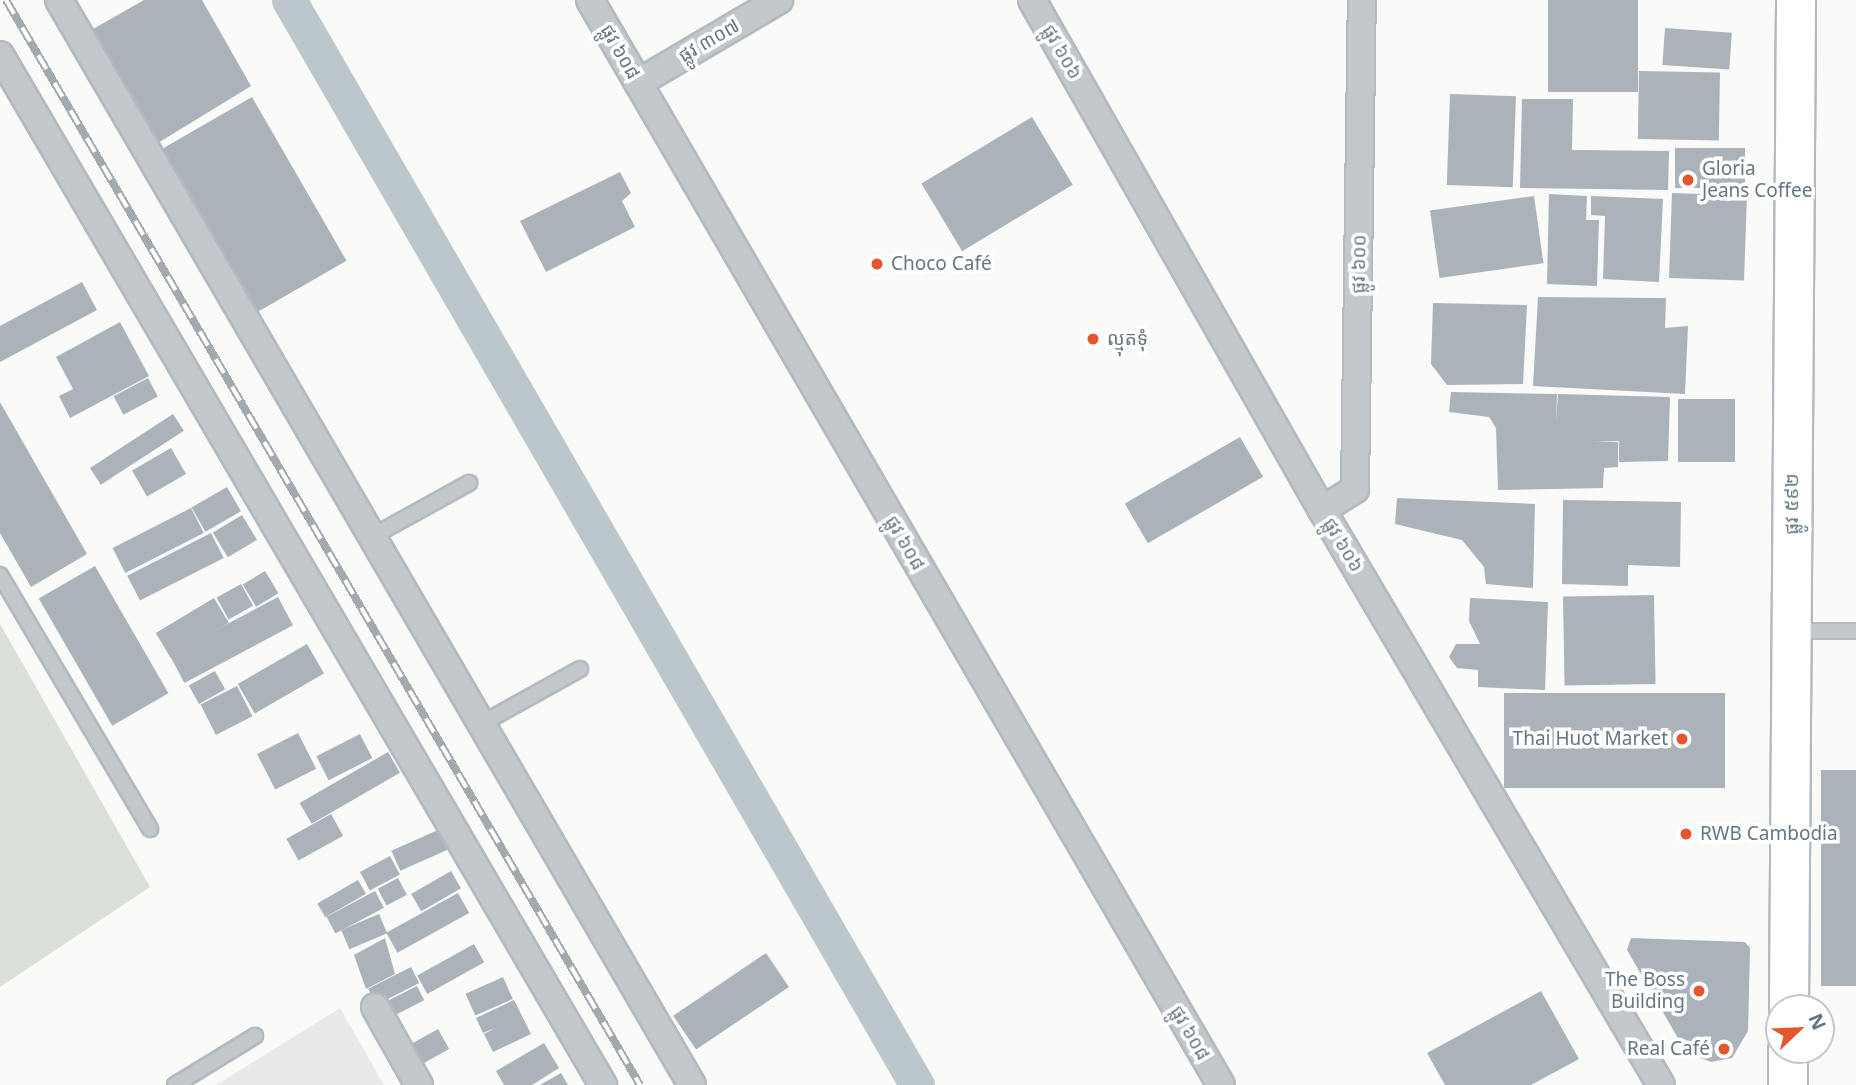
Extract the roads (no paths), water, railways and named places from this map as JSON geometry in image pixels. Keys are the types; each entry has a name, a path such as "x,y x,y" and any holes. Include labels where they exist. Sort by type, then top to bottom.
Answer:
{"street":[{"path":"59,0 692,1085"},
{"name":"ផ្លូវ ៦០៨","path":"590,0 1221,1085"},
{"name":"ផ្លូវ ៣០៧","path":"638,83 779,0"},
{"name":"ផ្លូវ ៦០៦","path":"1032,0 1322,510 1661,1085"},
{"name":"ផ្លូវ ៦០០","path":"1322,510 1355,489 1363,0"},
{"name":"ផ្លូវ ៥៩២","path":"1788,994 1796,0"},
{"path":"0,55 603,1085"},
{"path":"375,1007 419,1085"},
{"path":"1788,1064 1788,1085"}],"lane":[{"path":"373,536 469,483"},
{"path":"0,575 149,829"},
{"path":"1792,631 1856,631"},
{"path":"483,723 580,668"},
{"path":"175,1085 255,1036"}],"waterway":[{"path":"289,0 917,1085"}],"railway":[{"path":"6,0 640,1085"}],"place":[{"name":"Gloria Jeans Coffee","path":"1688,180"},
{"name":"Choco Café","path":"877,264"},
{"name":"ល្មុតទុំ","path":"1093,339"},
{"name":"Thai Huot Market","path":"1682,739"},
{"name":"RWB Cambodia","path":"1686,834"},
{"name":"The Boss Building","path":"1699,991"},
{"name":"Real Café","path":"1724,1049"}]}
